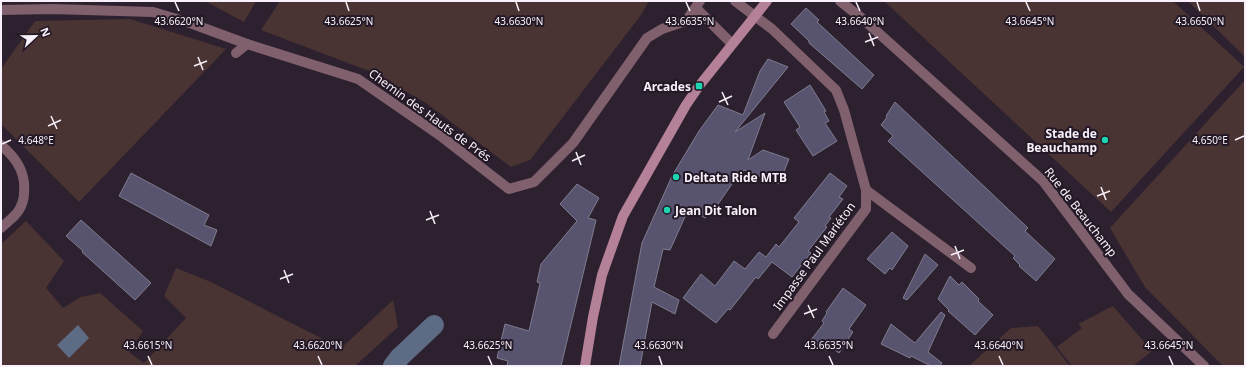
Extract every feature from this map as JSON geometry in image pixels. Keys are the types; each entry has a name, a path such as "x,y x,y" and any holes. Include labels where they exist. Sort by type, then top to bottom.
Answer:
{"main road":[{"path":"585,366 602,275 623,216 686,105 699,86 767,1"}],"street":[{"name":"Rue de Beauchamp","path":"840,1 864,20 1043,181 1128,294 1204,366"},
{"name":"Impasse Paul Mariéton","path":"737,3 772,30 836,90 844,110 866,190 866,209 773,334"},
{"path":"698,5 732,44"},
{"name":"Chemin des Hauts de Prés","path":"1,10 52,9 153,12 184,21 247,44 358,79 442,137 509,189 534,182 573,143 647,38 662,29 686,21 698,5"},
{"path":"236,53 247,44"},
{"path":"1,145 14,158 20,167 24,186 22,205 19,211 1,228"},
{"path":"866,190 971,268"}],"shaded area":[{"path":"205,1 256,1 244,22"},
{"path":"280,1 649,1 641,15 530,160 511,167 426,103 369,71 261,30"},
{"name":"Stade de Beauchamp","path":"884,1 1173,1 1244,67 1111,212"},
{"path":"1188,1 1245,1 1245,57"},
{"path":"130,19 226,49 79,202 1,124 1,69 35,21"},
{"path":"1245,80 1245,366 1223,366 1145,287 1110,228"},
{"path":"26,221 64,261 46,288 63,308 81,297 100,293 143,331 129,352 144,363 186,318 164,296 176,268 211,282 323,339 337,352 393,300 398,327 355,366 1,366 1,244"},
{"path":"1113,306 1152,351 1133,366 1072,366 1057,347 1082,328 1078,324"},
{"path":"1038,326 1070,366 969,366 1011,328"}],"water":[{"path":"78,325 89,338 69,358 57,345"}],"building":[{"path":"806,8 819,20 817,22 874,75 862,89 809,43 809,41 791,24"},
{"path":"768,59 788,67 735,132 765,113 748,160 763,150 789,159 779,184 744,170 738,184 734,181 714,210 711,207 705,218 689,208 670,250 663,249 654,287 679,300 675,314 652,302 640,366 619,366 642,243 672,176 699,131 718,105 743,115 760,71"},
{"path":"810,85 826,111 824,112 829,121 825,123 837,141 813,156 796,130 800,127 784,102"},
{"path":"895,102 1028,228 1025,231 1055,259 1036,281 1019,266 1020,265 1013,258 1015,256 888,141 893,136 881,125"},
{"path":"131,173 209,215 204,225 217,230 211,246 119,196"},
{"path":"830,173 847,186 839,197 843,199 829,217 831,218 825,226 827,227 808,251 811,253 792,277 772,262 758,279 756,277 730,310 728,309 716,323 683,298 701,274 715,286 734,261 745,269 759,252 766,257 776,244 779,247 799,222 794,218"},
{"path":"577,184 599,198 588,218 596,220 561,366 507,366 508,361 497,358 505,324 529,331 540,283 537,282 541,264 577,221 560,204"},
{"path":"81,220 151,283 135,300 66,236"},
{"path":"892,232 908,246 892,270 890,268 885,274 867,259"},
{"path":"925,254 938,265 907,300 903,298"},
{"path":"950,276 959,285 962,282 979,299 978,301 993,315 975,335 948,311 949,310 938,299"},
{"path":"843,288 866,305 849,329 853,332 839,353 831,347 827,351 811,340 824,323 822,321 827,313 826,312"},
{"path":"941,312 945,315 928,352 942,363 940,366 931,366 881,344 891,324 915,343"}],"waterway":[{"path":"393,366 400,357 434,325"}],"place":[{"name":"Arcades","path":"699,86"},
{"name":"Stade de Beauchamp","path":"1105,140"},
{"name":"Deltata Ride MTB","path":"676,177"},
{"name":"Jean Dit Talon","path":"667,210"}]}
